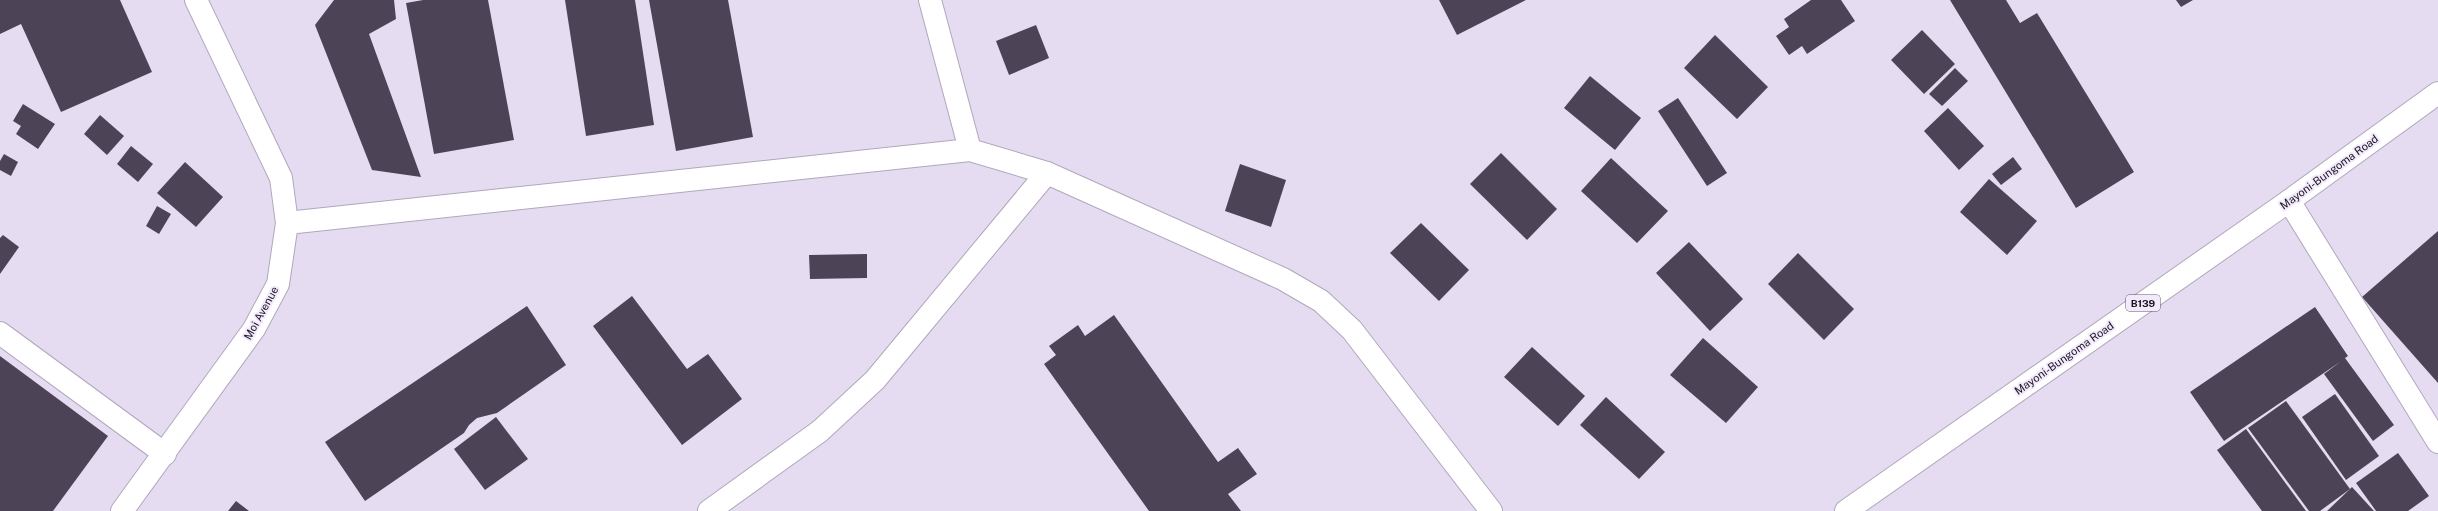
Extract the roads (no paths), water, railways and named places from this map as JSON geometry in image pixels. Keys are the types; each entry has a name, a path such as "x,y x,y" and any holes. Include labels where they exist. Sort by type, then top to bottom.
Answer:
{"street":[{"name":"Moi Avenue","path":"122,511 165,454 254,329 278,284 287,223 281,178 196,0"},
{"path":"930,0 970,150"},
{"name":"Mayoni-Bungoma Road","path":"1849,510 2289,201 2438,93"},
{"path":"287,223 970,150 1047,173 1283,279 1321,301 1352,330 1491,511"},
{"path":"709,511 820,431 875,380 1047,173"},
{"path":"2289,201 2438,442"},
{"path":"0,334 165,454"}]}
